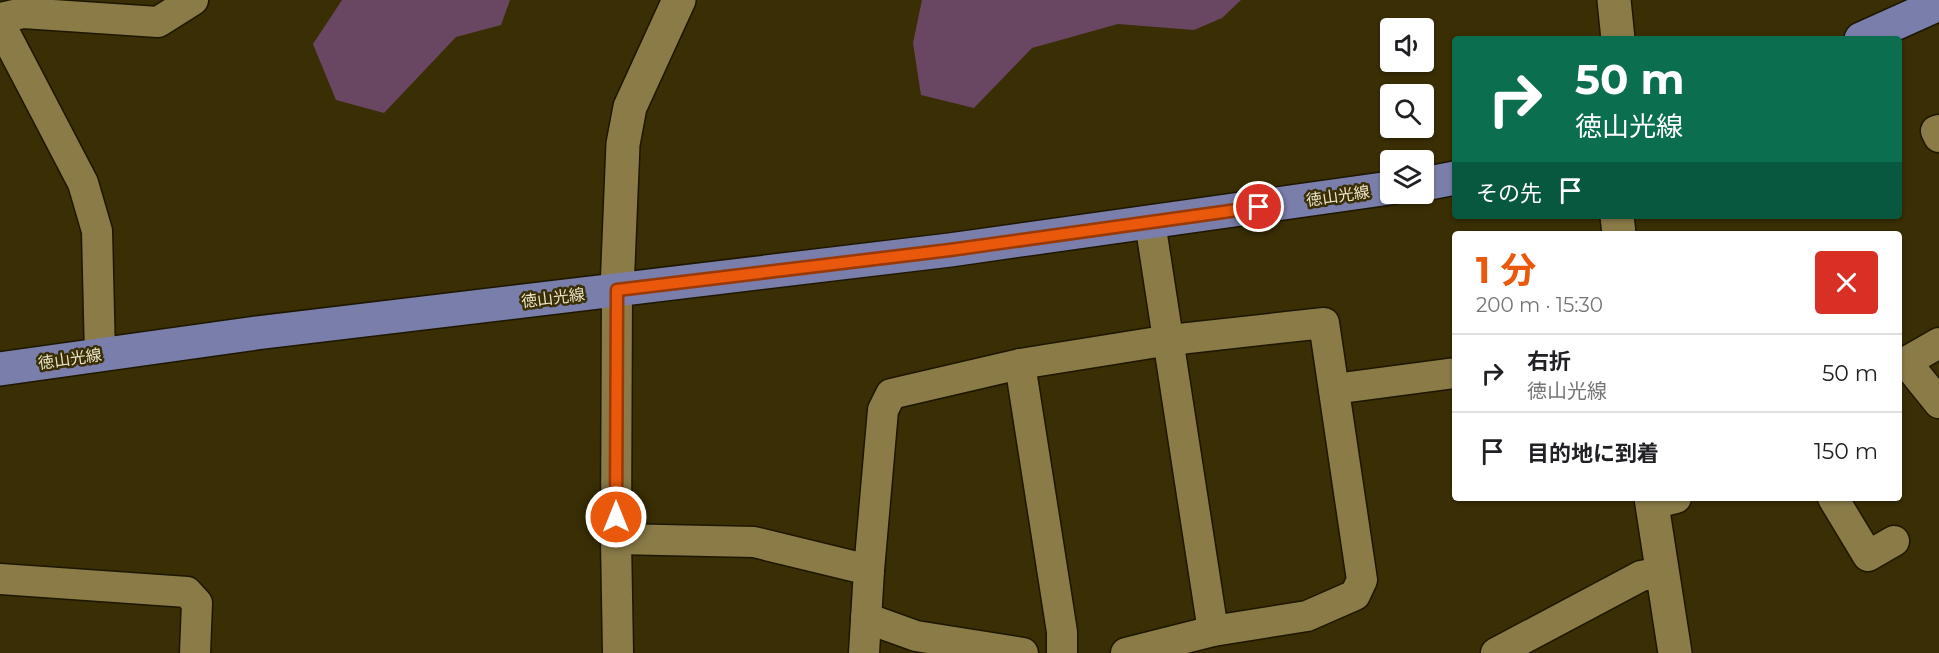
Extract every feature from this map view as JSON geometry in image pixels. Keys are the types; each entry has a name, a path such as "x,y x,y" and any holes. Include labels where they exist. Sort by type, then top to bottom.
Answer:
{"main road":[{"path":"1868,36 1939,4"},
{"path":"1434,182 1452,179"},
{"name":"徳山光線","path":"0,369 256,333 939,251 1380,189"}],"street":[{"path":"0,18 23,13 158,22 193,0"},
{"path":"618,653 615,539 617,290 623,144 630,107 649,59 679,0"},
{"path":"1614,0 1618,36"},
{"path":"0,24 83,183 97,231 100,355"},
{"path":"1939,130 1936,131 1939,137"},
{"path":"1150,222 1170,340 1213,631"},
{"path":"864,653 883,410 891,394 1020,364 1170,340 1324,322 1362,580 1355,595 1307,616 1213,631 1126,653"},
{"path":"1939,343 1903,364 1939,403"},
{"path":"1020,364 1062,632 1062,653"},
{"path":"1334,389 1452,373"},
{"path":"1660,501 1662,572 1675,653"},
{"path":"1835,501 1868,556 1894,541"},
{"path":"615,539 754,542 869,570"},
{"path":"1496,653 1641,576 1662,572"},
{"path":"0,579 188,592 197,603 195,653"},
{"path":"866,618 916,636 1023,653"}],"shaded area":[{"path":"342,0 510,0 501,25 456,37 384,113 336,100 313,44"},
{"path":"922,0 1241,0 1222,18 1194,30 1118,24 1032,48 974,108 921,95 913,43"}],"route":[{"path":"616,517 617,290 950,250 1259,207"}]}
